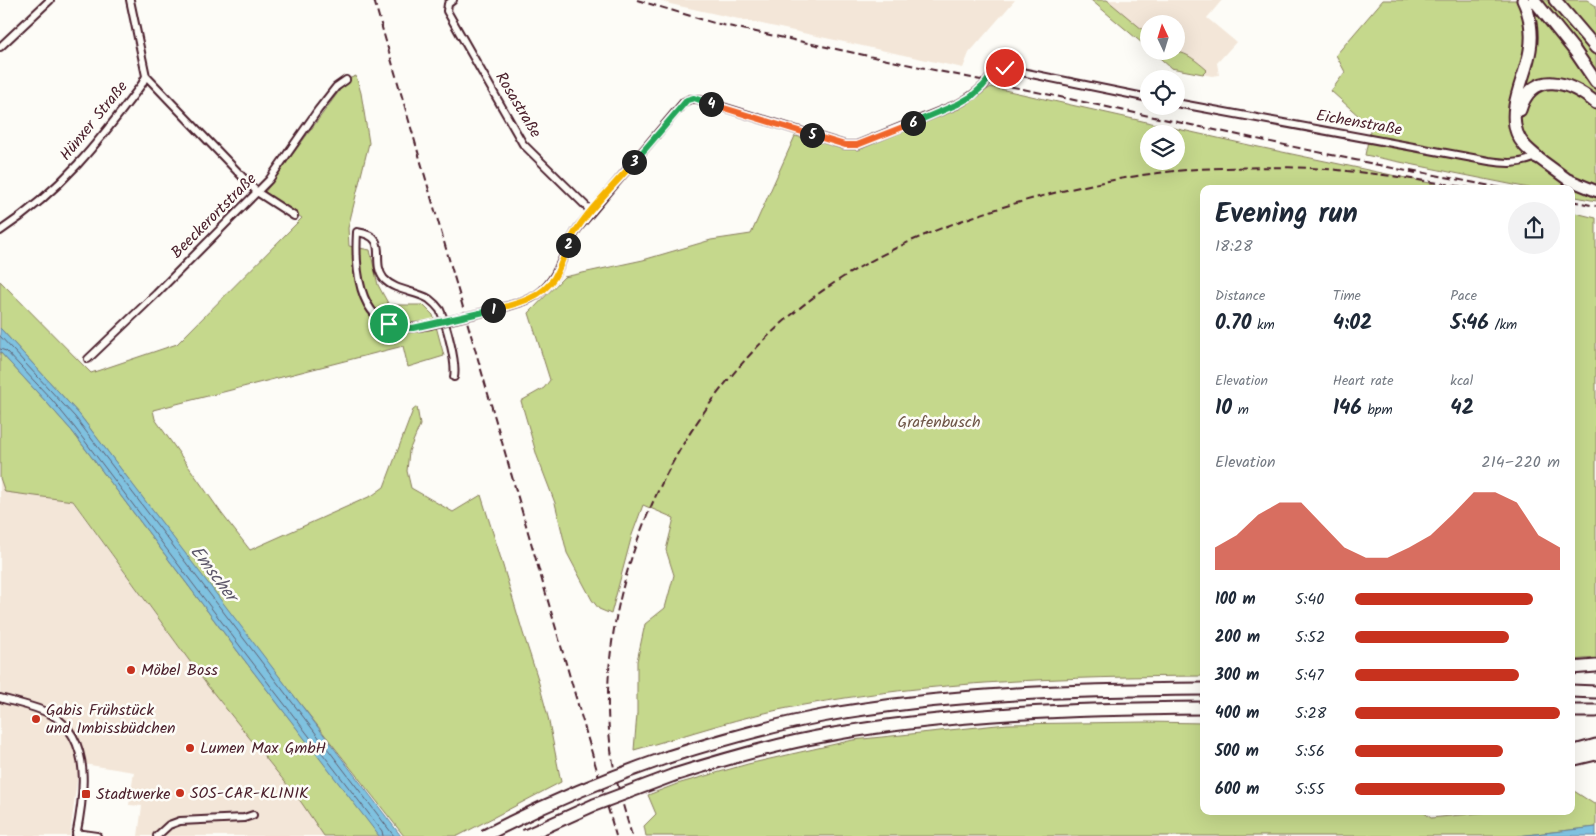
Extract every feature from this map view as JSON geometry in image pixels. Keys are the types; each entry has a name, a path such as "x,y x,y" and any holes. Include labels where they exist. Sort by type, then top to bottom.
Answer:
{"highway":[{"path":"1523,0 1530,25 1531,43 1514,119 1517,133 1522,142 1537,157"},
{"path":"1534,0 1575,50 1596,82"},
{"path":"1554,0 1594,46"},
{"path":"1537,157 1519,126 1520,111 1528,92 1544,84 1560,83 1574,88 1596,103"},
{"path":"1575,668 1596,666"},
{"path":"484,836 586,787 668,757 714,742 820,716 961,697 1076,690 1200,689"},
{"path":"1575,692 1596,692"},
{"path":"525,836 594,805 674,775 780,745 826,735 913,722 1032,712 1200,708"},
{"path":"1575,711 1596,711"},
{"path":"1575,751 1596,746"},
{"path":"1575,759 1596,754"}],"main road":[{"path":"1537,157 1567,179 1596,191"}],"street":[{"path":"0,47 50,0"},
{"name":"Hünxer Straße","path":"0,231 42,200 70,173 102,138 142,84 146,76 130,0"},
{"name":"Rosastraße","path":"453,0 448,4 447,11 524,144 591,212"},
{"path":"454,377 455,366 452,353 438,307 428,299 394,286 386,280 380,271 375,239 370,235 357,232 358,275 364,296 373,312 382,321 397,327 413,328 430,325 497,309 530,299 545,290 555,277 573,235 684,102 690,98 851,146 958,104 972,96 988,81 995,71 1002,68 1140,96"},
{"path":"146,76 257,192 294,216"},
{"name":"Beeckerortstraße","path":"88,359 156,294 269,180 318,110 336,87 346,80"},
{"name":"Eichenstraße","path":"1185,105 1489,161 1512,164 1537,157"},
{"path":"0,698 43,710 61,722 72,734 81,756 83,773 76,835 96,836"},
{"path":"158,836 169,825 180,821 244,818 253,815"}],"shaded area":[{"path":"660,0 1015,0 969,53 963,68 670,4"},
{"path":"1091,0 1222,0 1207,18 1236,42 1217,63 1219,75 1212,76 1171,68 1162,60 1185,60 1185,15 1140,15 1140,41"},
{"path":"0,478 5,492 72,501 203,680 301,802 324,836 138,836 142,806 129,805 134,772 77,763 78,772 70,836 0,836"}],"green space":[{"path":"1091,0 1107,0 1140,28 1140,41"},
{"path":"1383,0 1587,0 1596,6 1596,201 1575,197 1575,185 1514,185 1365,155 1371,127 1331,91 1345,72 1336,55"},
{"path":"1185,54 1207,70 1203,74 1171,68 1162,60 1185,60"},
{"path":"356,76 361,93 369,143 348,228 349,246 370,250 378,285 389,305 423,305 433,315 444,356 408,367 403,346 153,410 155,419 222,514 250,550 373,495 384,487 413,410 417,407 420,425 409,451 407,471 411,488 453,512 481,495 537,676 548,717 561,782 458,836 404,836 255,646 79,414 0,328 0,281 91,373 177,344 302,218 265,192 348,79"},
{"name":"Grafenbusch","path":"991,87 1160,125 1140,125 1140,170 1185,170 1185,131 1439,185 1200,185 1200,676 1051,679 898,691 777,710 634,750 637,714 637,661 645,624 665,608 674,575 666,550 674,518 643,505 632,535 611,614 599,609 592,600 567,553 555,503 537,456 521,401 544,388 550,380 529,313 564,277 643,260 711,240 751,234 795,136 858,150 961,107"},
{"path":"1575,213 1596,218 1596,658 1575,660"},
{"path":"0,352 72,431 380,836 324,836 301,802 207,685 73,501 5,492 0,478"},
{"path":"1200,723 1200,815 1427,815 1431,818 1460,815 1575,815 1575,792 1594,804 1596,803 1596,827 1518,836 646,836 644,826 656,814 648,795 677,784 748,764 853,740 1007,724"}],"water":[{"path":"0,328 79,414 401,836 379,836 72,431 0,352"},
{"path":"1596,827 1596,836 1518,836"}],"railway":[{"path":"374,0 616,836"},
{"path":"637,0 714,23 1416,173"},
{"path":"632,836 613,765 608,709 609,676 617,612 634,549 659,489 692,430 712,401 756,348 807,303 834,283 859,268 911,241 938,230 966,219 1022,202 1114,180 1179,171 1254,167 1332,169 1452,185"},
{"path":"1410,170 1486,185"},
{"path":"1575,202 1596,206"}],"place":[{"name":"Möbel Boss","path":"131,670"},
{"name":"Gabis Frühstück und Imbissbüdchen","path":"36,719"},
{"name":"Lumen Max GmbH","path":"190,748"},
{"name":"SOS-CAR-KLINIK","path":"180,793"},
{"name":"Stadtwerke","path":"86,794"}],"route":[{"path":"389,324 407,328 430,325 522,302 545,290 555,277 578,228 684,102 690,98 845,145 857,145 958,104 972,96 988,81 995,71 1005,68"}],"water label":[{"name":"Emscher","path":"213,574"}]}
